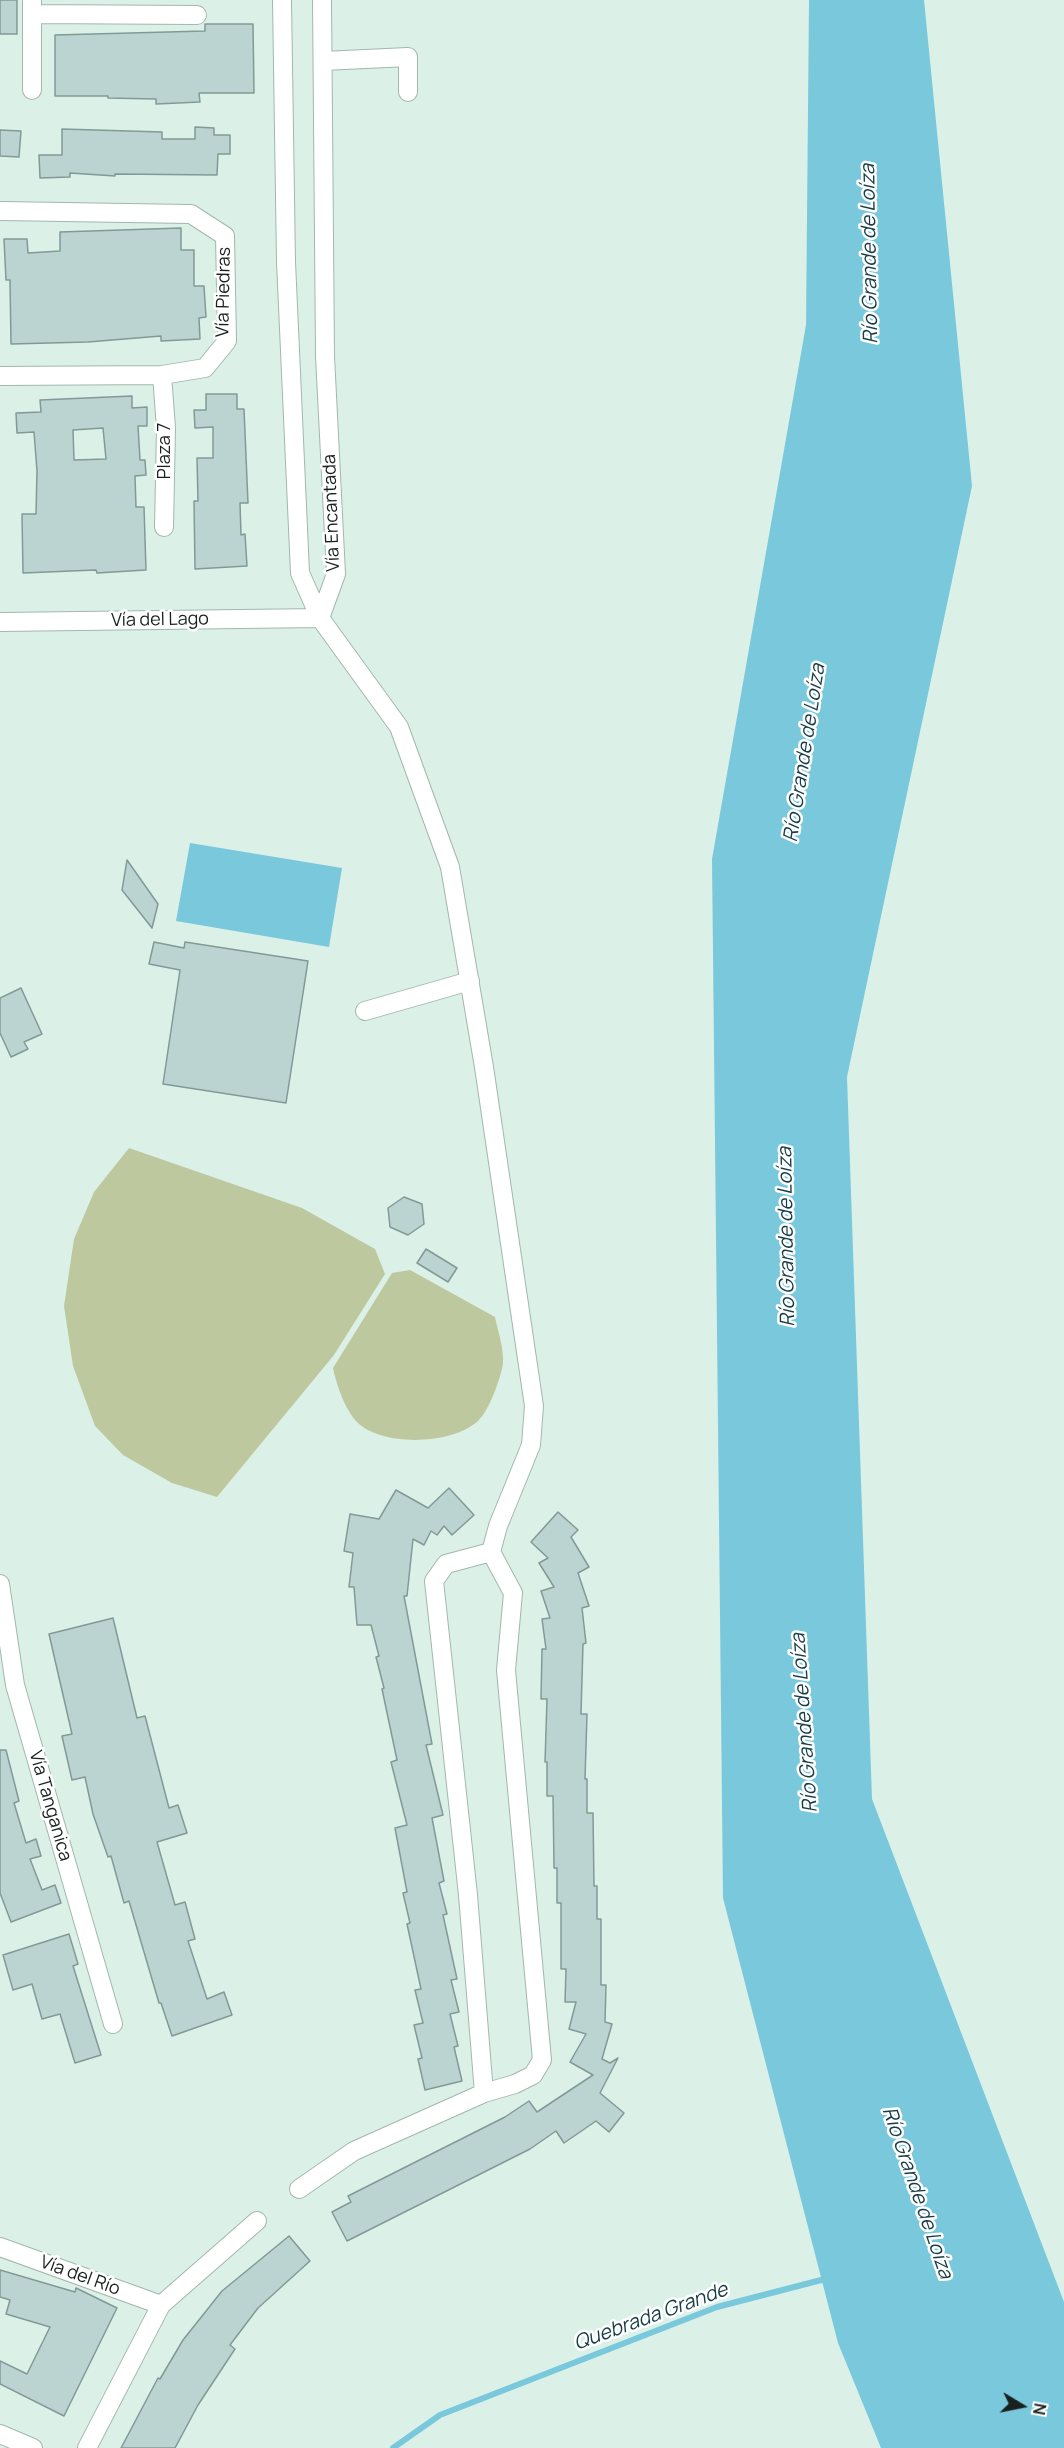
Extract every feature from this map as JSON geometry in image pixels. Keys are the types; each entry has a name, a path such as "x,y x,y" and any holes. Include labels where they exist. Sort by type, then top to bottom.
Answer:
{"street":[{"name":"Vía Encantada","path":"282,0 286,261 300,573 320,618"},
{"name":"Vía Encantada","path":"320,618 336,574 325,356 322,0"},
{"path":"32,90 32,7 197,15"},
{"path":"323,61 408,57 408,92"},
{"name":"Vía Piedras","path":"0,211 191,214 225,236 227,341 205,368 162,375 0,376"},
{"name":"Plaza 7","path":"162,375 166,428 164,527"},
{"name":"Vía del Lago","path":"0,622 320,618"},
{"path":"299,2189 354,2151 484,2093 515,2084 533,2075 542,2060 506,1670 513,1593 491,1552 498,1526 531,1445 534,1406 470,981 450,867 399,727 320,618"},
{"path":"365,1011 470,981"},
{"path":"484,2093 468,1896 434,1581 446,1564 491,1552"},
{"name":"Vía Tanganica","path":"0,1584 7,1688 113,2024"},
{"path":"87,2448 161,2305 258,2221"},
{"name":"Vía del Río","path":"0,2247 161,2305"},
{"path":"0,2434 33,2448"}],"green space":[{"path":"129,1148 302,1208 375,1249 385,1274 334,1355 217,1497 172,1483 123,1455 95,1426 73,1366 64,1306 74,1239 94,1192"},
{"path":"410,1270 495,1317 503,1352 503,1363 494,1394 478,1421 452,1435 417,1440 399,1439 368,1430 357,1422 345,1404 333,1368 392,1273"}],"water":[{"name":"Río Grande de Loíza","path":"809,0 924,0 972,486 847,1077 872,1799 1064,2302 1064,2448 881,2448 838,2343 723,1898 712,859 806,325"},
{"path":"190,843 342,868 329,947 176,921"}],"building":[{"path":"0,0 17,0 17,34 0,34"},
{"path":"205,24 253,24 254,93 199,93 200,102 156,104 156,99 55,96 55,35 205,31"},
{"path":"195,127 214,128 214,135 230,135 230,154 218,154 217,175 115,174 115,176 70,173 70,177 40,178 39,155 62,155 62,129 162,132 162,139 195,139"},
{"path":"0,130 21,131 19,157 0,156"},
{"path":"181,228 181,250 194,250 194,286 204,286 206,317 199,318 200,339 161,341 161,336 88,342 11,344 10,280 6,280 4,239 27,239 28,253 60,251 60,232"},
{"path":"206,394 237,394 237,409 244,409 248,503 240,503 241,535 245,534 247,566 195,569 194,501 198,501 197,458 213,458 213,427 195,428 194,410 206,410"},
{"path":"132,396 132,408 147,407 147,426 138,426 140,460 145,460 146,475 135,476 136,507 144,507 146,570 97,573 96,570 23,573 22,514 36,514 37,471 34,432 17,433 16,413 41,412 40,400","holes":["103,428 106,459 74,460 73,430"]},
{"path":"127,860 158,904 152,928 122,890"},
{"path":"154,942 184,948 185,942 308,961 286,1103 163,1084 180,970 149,964"},
{"path":"21,988 42,1034 24,1042 28,1049 11,1057 0,1033 0,998"},
{"path":"404,1197 422,1204 424,1224 408,1235 390,1227 388,1208"},
{"path":"426,1249 457,1268 448,1282 417,1263"},
{"path":"449,1488 474,1515 452,1535 444,1526 437,1535 431,1531 424,1545 413,1539 407,1596 404,1596 432,1744 426,1745 443,1815 432,1818 444,1881 439,1883 447,1914 443,1915 457,1979 451,1980 459,2012 450,2014 458,2046 454,2047 462,2081 425,2090 418,2059 422,2058 414,2025 423,2023 415,1990 421,1989 407,1924 410,1923 403,1893 407,1892 395,1828 407,1825 391,1762 397,1760 376,1657 379,1656 371,1625 357,1625 354,1587 349,1587 353,1553 344,1551 350,1514 379,1519 396,1490 428,1508"},
{"path":"558,1512 578,1530 571,1537 589,1567 578,1573 589,1606 582,1608 586,1643 583,1644 581,1714 587,1714 585,1779 587,1779 587,1813 593,1813 594,1886 597,1886 597,1919 601,1919 601,1985 606,1985 605,2022 612,2024 602,2059 610,2063 618,2058 600,2093 624,2113 609,2132 596,2121 564,2143 556,2131 530,2149 347,2241 332,2212 351,2202 348,2196 505,2117 529,2101 537,2112 593,2075 570,2062 586,2034 569,2029 576,2002 565,2002 566,1969 561,1969 561,1903 557,1903 557,1868 554,1868 553,1796 547,1796 547,1762 545,1762 547,1699 541,1699 542,1649 546,1649 542,1619 550,1618 541,1591 554,1587 539,1563 548,1558 531,1542"},
{"path":"113,1618 137,1718 145,1716 169,1808 178,1805 187,1833 157,1842 175,1905 185,1902 195,1939 188,1941 207,1999 224,1992 232,2015 172,2036 161,2003 159,2003 129,1901 124,1903 111,1856 108,1857 93,1814 85,1777 72,1780 62,1736 72,1734 49,1634"},
{"path":"0,1750 6,1750 19,1801 14,1803 26,1843 36,1839 41,1856 30,1859 42,1890 55,1885 61,1903 11,1922 0,1893"},
{"path":"69,1934 78,1964 73,1966 101,2055 75,2063 60,2014 42,2019 32,1984 13,1990 3,1955"},
{"path":"289,2236 310,2261 258,2308 230,2345 235,2349 198,2405 175,2448 121,2448 158,2378 160,2379 183,2340 222,2291"},
{"path":"0,2270 75,2292 76,2288 117,2308 64,2416 0,2384 0,2361 27,2374 50,2327 6,2314 10,2300 0,2297"}],"waterway":[{"name":"Quebrada Grande","path":"393,2448 440,2415 717,2307 829,2278"}]}
